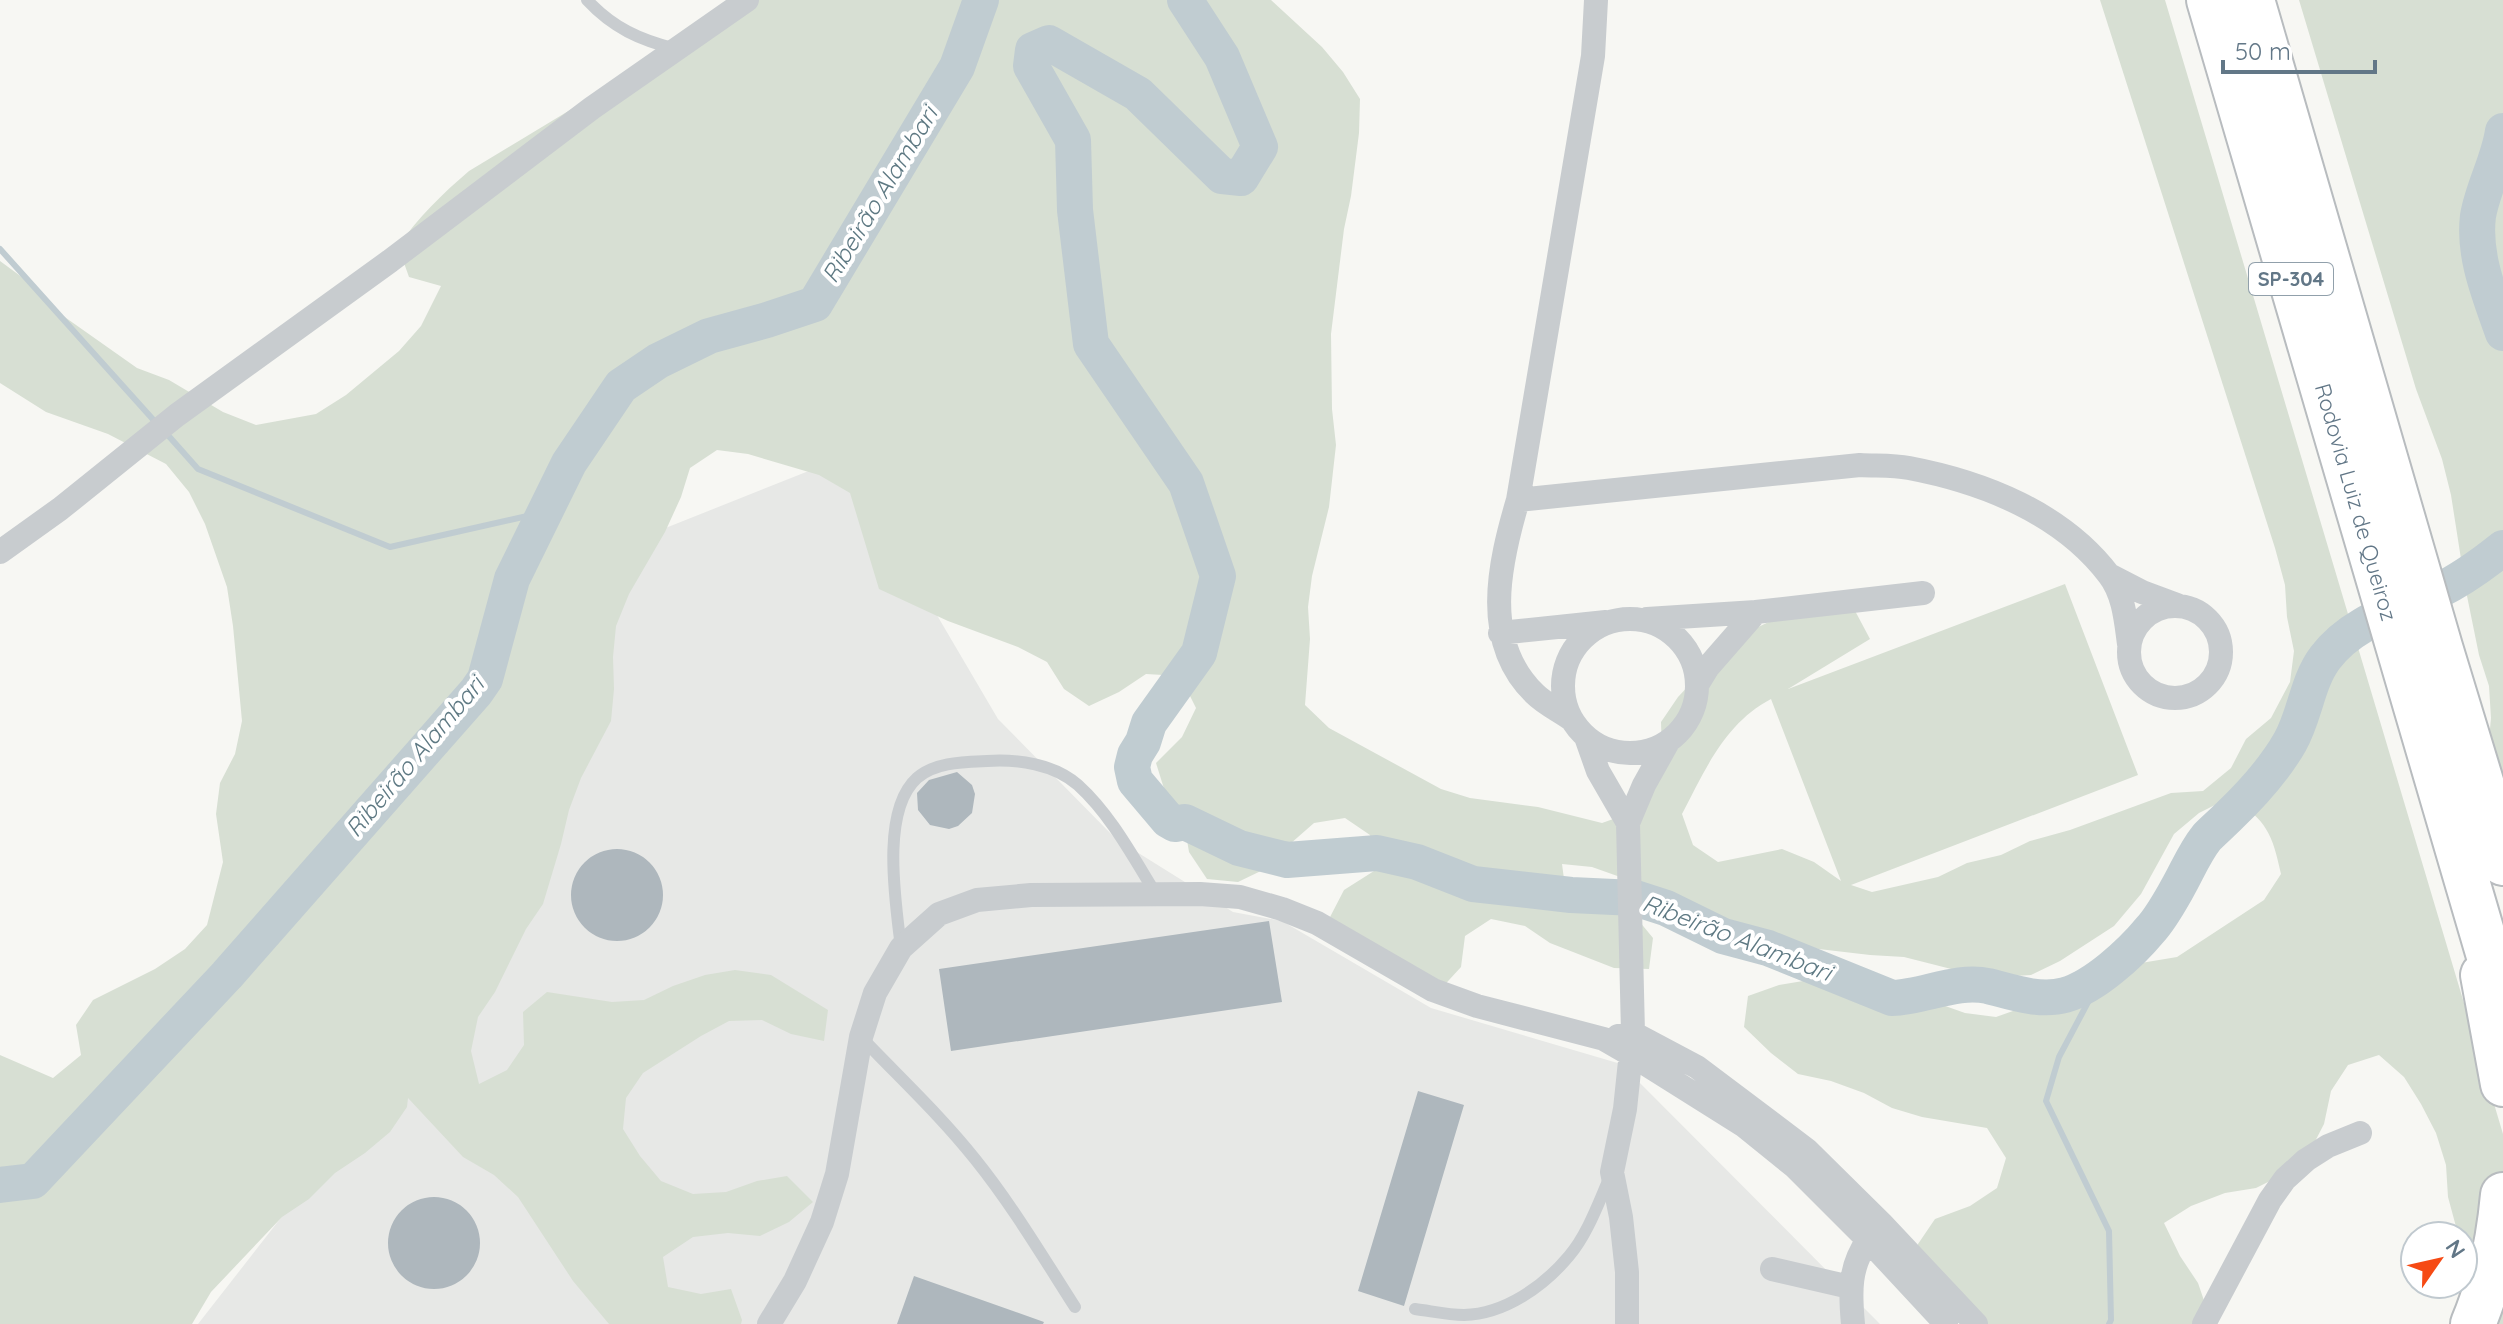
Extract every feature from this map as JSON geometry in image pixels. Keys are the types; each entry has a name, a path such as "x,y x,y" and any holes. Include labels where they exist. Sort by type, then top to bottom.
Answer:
{"highway":[{"name":"Rodovia Luiz de Queiroz","path":"2209,0 2391,553 2483,865"},
{"name":"Rodovia Luiz de Queiroz","path":"2252,0 2391,553"},
{"name":"Rodovia Luiz de Queiroz","path":"2421,655 2482,785 2483,865 2503,1004"},
{"path":"2482,785 2503,826"},
{"path":"2483,865 2503,1084"},
{"path":"2473,1324 2495,1247 2503,1195"}],"street":[{"path":"0,552 60,509 177,415 592,108 747,0"},
{"path":"1596,0 1593,56 1518,500 1502,559 1500,633 1514,667 1536,695 1605,749 1626,754 1648,751 1668,742"},
{"path":"1518,500 1860,465 1906,468 1950,478 2028,507 2057,524 2111,576 2142,592 2197,612 2209,621 2221,649 2213,679 2202,690 2188,697 2172,699 2157,695 2134,674 2129,659 2124,607 2111,576"},
{"path":"1500,633 1612,621 1756,612 1923,593"},
{"path":"2129,644 2143,619 2169,606 2183,607"},
{"path":"1697,685 1708,667 1756,612"},
{"path":"1627,1324 1627,1272 1612,1172 1625,1109 1632,1043 1628,832 1644,785 1668,742 1684,727 1694,707 1697,685 1694,666 1686,649 1673,635 1657,625 1639,620"},
{"path":"1612,621 1590,632 1573,649 1564,672 1563,696 1628,832"},
{"path":"769,1324 795,1281 822,1222 837,1174 861,1037 875,993 901,948 939,914 977,900 1031,895 1156,894 1240,897 1282,909 1317,923 1433,990 1477,1006 1604,1039 1632,1043 1697,1067 1807,1150 1976,1324"},
{"path":"1632,1043 1795,1167 1946,1324"},
{"path":"2204,1324 2270,1200 2285,1179 2317,1153 2360,1133"},
{"path":"1853,1324 1850,1287 1854,1265 1868,1240"},
{"path":"1772,1269 1850,1287"}],"lane":[{"path":"587,0 602,17 623,31 676,49"},
{"path":"901,948 894,885 894,841 900,803 917,778 939,766 1011,760 1049,768 1077,784 1106,815 1156,894"},
{"path":"861,1037 975,1159 1075,1307"},
{"path":"1415,1309 1464,1315 1492,1311 1543,1282 1571,1254 1591,1220 1612,1172"}],"shaded area":[{"path":"752,0 1271,0 1322,47 1360,99 1359,133 1331,334 1336,445 1329,507 1312,576 1308,607 1310,639 1305,705 1329,728 1441,789 1470,798 1538,807 1602,823 1633,812 1662,755 1661,722 1678,697 1723,649 1750,631 1779,617 1853,607 1870,639 1788,689 2065,584 2138,775 1851,885 1872,892 1938,877 1967,863 2001,855 2030,841 2070,830 2171,793 2203,791 2231,768 2246,739 2271,718 2290,682 2294,651 2285,585 2275,548 2100,0 2165,0 2503,1134 2503,1324 2498,1324 2493,1287 2479,1266 2479,1220 2454,1220 2448,1197 2446,1165 2436,1133 2404,1077 2379,1055 2348,1065 2331,1091 2324,1124 2309,1153 2284,1174 2256,1188 2225,1193 2191,1206 2164,1223 2198,1283 2212,1324 1962,1324 1917,1279 1918,1244 1935,1219 1970,1206 1997,1188 2006,1158 1987,1128 1922,1117 1892,1108 1831,1081 1798,1074 1744,1027 1748,996 1779,985 1809,980 1841,978 1871,987 1903,991 1965,1013 1996,1017 2058,995 2117,967 2177,957 2264,900 2281,874 2266,829 2253,813 2231,797 2199,813 2174,834 2141,894 2114,926 2060,961 2031,975 1998,977 1967,973 1904,957 1776,944 1743,937 1680,906 1654,889 1592,867 1562,864 1566,894 1630,910 1653,938 1649,969 1614,968 1550,943 1525,926 1491,919 1465,936 1461,967 1438,992 1329,919 1344,890 1374,871 1370,835 1345,818 1314,823 1267,868 1238,882 1207,879 1189,852 1184,822 1166,795 1156,763 1182,737 1196,708 1180,676 1146,674 1119,692 1089,706 1064,689 1047,662 879,589 850,493 819,475 748,454 717,450 690,468 665,532 629,594 616,626 611,721 581,778 569,810 543,904 478,1017 471,1051 479,1084 507,1070 524,1045 523,1012 547,992 612,1002 644,1000 705,975 735,970 771,975 828,1010 824,1041 791,1034 762,1020 729,1021 643,1073 626,1098 623,1129 661,1181 693,1194 726,1192 757,1181 787,1176 813,1202 789,1222 760,1236 728,1233 693,1237 663,1257 668,1287 701,1294 731,1289 741,1324 609,1324 573,1281 518,1197 494,1175 463,1157 408,1098 407,1107 390,1132 335,1173 309,1199 282,1217 211,1292 192,1324 0,1324 0,1055 53,1078 81,1055 76,1025 93,1000 155,969 185,949 207,925 223,862 216,814 220,783 235,754 242,721 227,587 205,524 189,492 166,464 108,434 46,412 0,383 0,261 38,289 59,313 137,368 169,380 223,412 256,425 316,414 346,395 399,351 421,326 441,286 409,277 398,246 449,188 469,171","holes":["1771,699 1841,881 1814,862 1782,849 1718,862 1693,845 1682,814 1729,734 1755,709"]},
{"path":"2299,0 2503,0 2503,784 2488,750 2491,718 2489,686 2479,655 2442,459 2416,389"},
{"path":"844,457 998,719 1116,839 1233,912 1282,921 1431,1008 1621,1064 1880,1324 198,1324 520,912 575,564"}],"building":[{"path":"957,772 972,785 975,794 972,813 958,826 949,829 930,825 918,810 917,793 929,780"},
{"path":"617,849 635,853 649,863 659,877 663,895 659,913 649,927 635,937 617,941 599,937 585,927 575,913 571,895 575,877 585,863 599,853"},
{"path":"1269,921 1282,1002 951,1051 939,969"},
{"path":"1418,1091 1464,1105 1404,1306 1358,1291"},
{"path":"434,1197 452,1201 466,1211 476,1225 480,1243 476,1261 466,1275 452,1285 434,1289 416,1285 402,1275 392,1261 388,1243 392,1225 402,1211 416,1201"},
{"path":"914,1276 1044,1322 897,1324"}],"waterway":[{"name":"Ribeirão Alambari","path":"0,1185 33,1181 227,975 476,692 485,679 512,579 569,463 621,386 658,361 709,336 815,304 957,67 981,0"},
{"name":"Ribeirão Alambari","path":"1185,0 1222,57 1260,147 1241,178 1222,176 1138,94 1049,43 1033,50 1031,66 1073,140 1075,210 1091,344 1186,483 1218,576 1199,653 1149,723 1132,767 1135,781 1168,820 1175,824 1185,822 1239,848 1287,860 1377,853 1417,862 1473,884 1571,895 1635,898 1666,908 1723,936 1768,948 1892,998 1976,984 2036,997 2065,995 2088,985 2111,968 2154,925 2202,843 2238,808 2284,752 2295,732 2319,667 2336,645 2377,618 2455,582 2503,548"},
{"name":"Ribeirão Alambari","path":"2503,131 2480,205 2477,231 2484,276 2503,333"},
{"path":"0,249 158,425"},
{"path":"166,433 198,469 390,547 545,512"},
{"path":"2104,972 2059,1057 2046,1101 2109,1231 2109,1324"}]}
